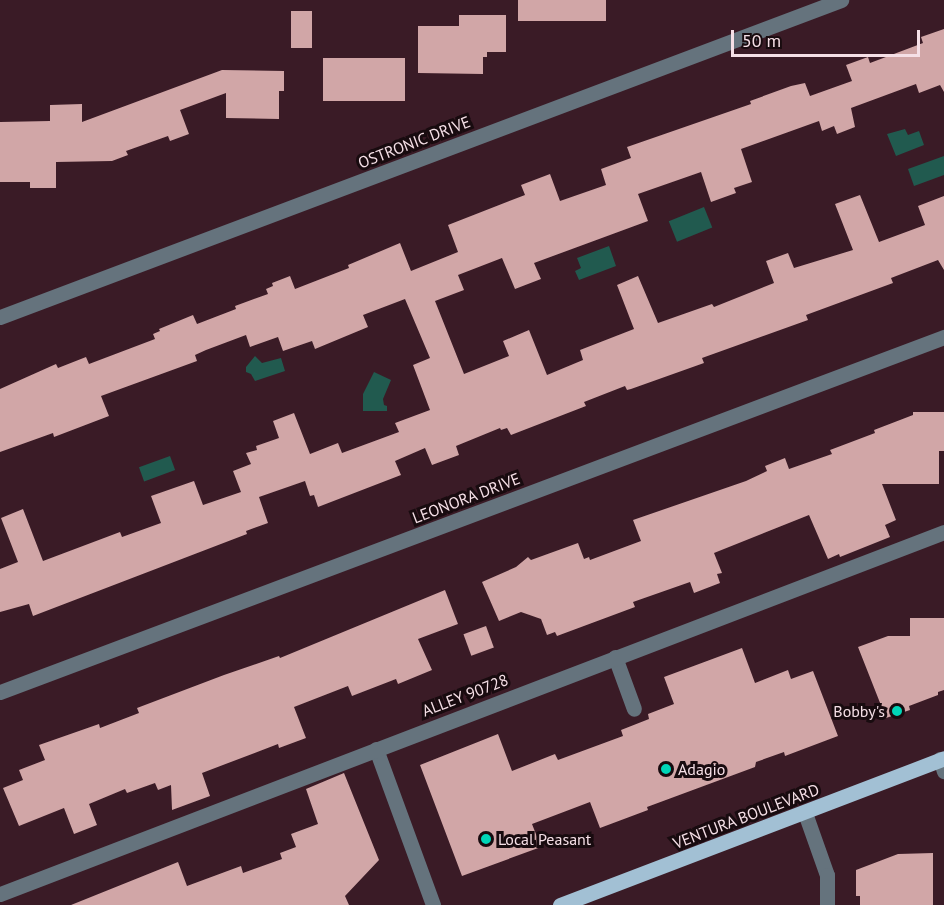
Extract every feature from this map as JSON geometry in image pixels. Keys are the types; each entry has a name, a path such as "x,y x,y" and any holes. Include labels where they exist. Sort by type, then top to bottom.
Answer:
{"main road":[{"name":"VENTURA BOULEVARD","path":"560,905 943,763"}],"street":[{"name":"OSTRONIC DRIVE","path":"0,317 841,0"},
{"name":"LEONORA DRIVE","path":"0,692 944,337"},
{"name":"ALLEY 90728","path":"0,894 944,532"},
{"path":"615,657 634,709"},
{"path":"376,749 433,905"},
{"path":"805,813 827,876 827,905"}],"shaded area":[{"path":"905,129 908,135 919,131 924,145 896,156 887,134"},
{"path":"944,156 944,175 914,186 908,169"},
{"path":"704,207 712,227 677,242 669,221"},
{"path":"609,246 616,266 579,280 575,271 581,268 577,258"},
{"path":"255,356 262,363 281,358 285,371 255,381 251,374 246,372 246,367"},
{"path":"374,372 391,380 383,399 387,411 363,411 363,394"},
{"path":"170,456 175,470 144,481 139,467"}],"building":[{"path":"518,0 606,0 606,21 518,21"},
{"path":"291,11 312,11 312,48 291,48"},
{"path":"459,15 506,15 506,52 487,52 487,57 483,57 483,74 418,73 418,26 459,26"},
{"path":"944,29 944,92 940,85 919,93 916,84 851,108 855,127 837,134 834,126 822,131 819,121 741,149 752,182 734,188 736,193 711,202 701,172 638,194 648,221 534,263 541,279 515,289 502,258 458,275 464,290 435,301 464,374 509,356 503,341 529,330 547,375 583,360 580,350 634,329 617,285 638,276 658,323 712,304 714,307 774,283 766,261 788,253 794,268 853,250 835,204 860,195 879,242 925,225 918,206 944,196 944,270 938,260 891,278 893,283 806,315 808,320 702,358 704,363 631,389 627,390 625,386 584,402 586,406 511,435 507,428 501,430 500,428 456,446 459,455 432,465 425,448 395,461 401,475 318,507 314,495 310,496 305,481 259,497 268,523 246,531 247,534 33,616 29,604 0,612 0,569 18,562 1,518 23,509 43,561 120,532 122,537 161,523 151,496 194,481 203,505 241,492 233,471 251,464 246,453 257,450 256,446 279,438 273,421 294,413 310,454 338,443 342,453 399,432 395,423 430,410 413,365 430,358 405,299 363,315 368,327 315,349 312,341 283,351 278,337 250,347 246,335 206,350 195,355 197,361 101,396 109,416 54,437 53,433 0,452 0,389 56,364 58,368 86,357 89,364 155,339 153,334 160,331 159,329 193,315 197,324 236,309 235,306 268,294 266,289 273,286 272,283 290,276 295,289 349,268 348,265 400,243 411,271 458,252 448,225 525,195 521,185 550,174 560,201 606,185 601,169 631,158 627,147 751,104 750,101 791,86 805,83 810,96 852,81 846,65 868,57 870,63 923,43 921,37"},
{"path":"323,58 405,58 405,101 323,101"},
{"path":"222,70 284,71 284,91 279,91 279,119 226,118 226,93 180,110 189,134 170,141 168,136 126,151 128,155 112,161 56,162 56,188 30,188 30,182 0,182 0,122 50,121 50,105 82,104 82,122"},
{"path":"913,412 944,412 944,451 939,451 939,484 882,484 896,520 885,525 890,537 840,557 839,554 828,559 809,515 714,553 722,573 717,574 720,583 694,593 690,582 633,602 635,607 557,636 555,632 547,635 541,619 521,612 499,621 482,582 516,567 528,557 531,560 578,543 584,559 589,557 590,560 641,541 633,520 746,481 767,471 765,466 785,458 789,469 832,454 830,450 875,433 874,430 913,415"},
{"path":"445,590 458,624 418,639 432,670 398,684 396,679 352,696 348,686 294,707 306,738 279,748 278,744 202,773 210,796 172,810 171,785 158,790 155,783 127,793 125,789 89,804 97,825 74,834 64,808 19,826 3,788 23,780 19,770 45,760 39,745 99,724 100,728 139,713 137,708 224,675 279,656 280,658"},
{"path":"910,618 944,618 944,690 938,692 938,695 909,706 910,710 886,718 858,647 888,636 910,636"},
{"path":"486,626 494,648 471,656 463,634"},
{"path":"742,648 755,683 788,670 791,679 813,671 838,736 785,756 784,752 756,762 755,767 647,807 648,810 600,828 590,802 532,824 541,847 462,876 420,765 498,734 512,771 555,754 558,760 623,736 621,730 649,719 648,714 674,704 664,677"},
{"path":"344,773 379,860 345,896 349,905 71,905 178,862 187,886 241,866 243,873 282,859 280,853 296,847 291,834 318,824 306,789"},
{"path":"933,853 933,905 860,905 860,896 856,896 856,870 898,854"}],"place":[{"name":"Bobby's","path":"897,711"},
{"name":"Adagio","path":"666,769"},
{"name":"Local Peasant","path":"486,839"}]}
